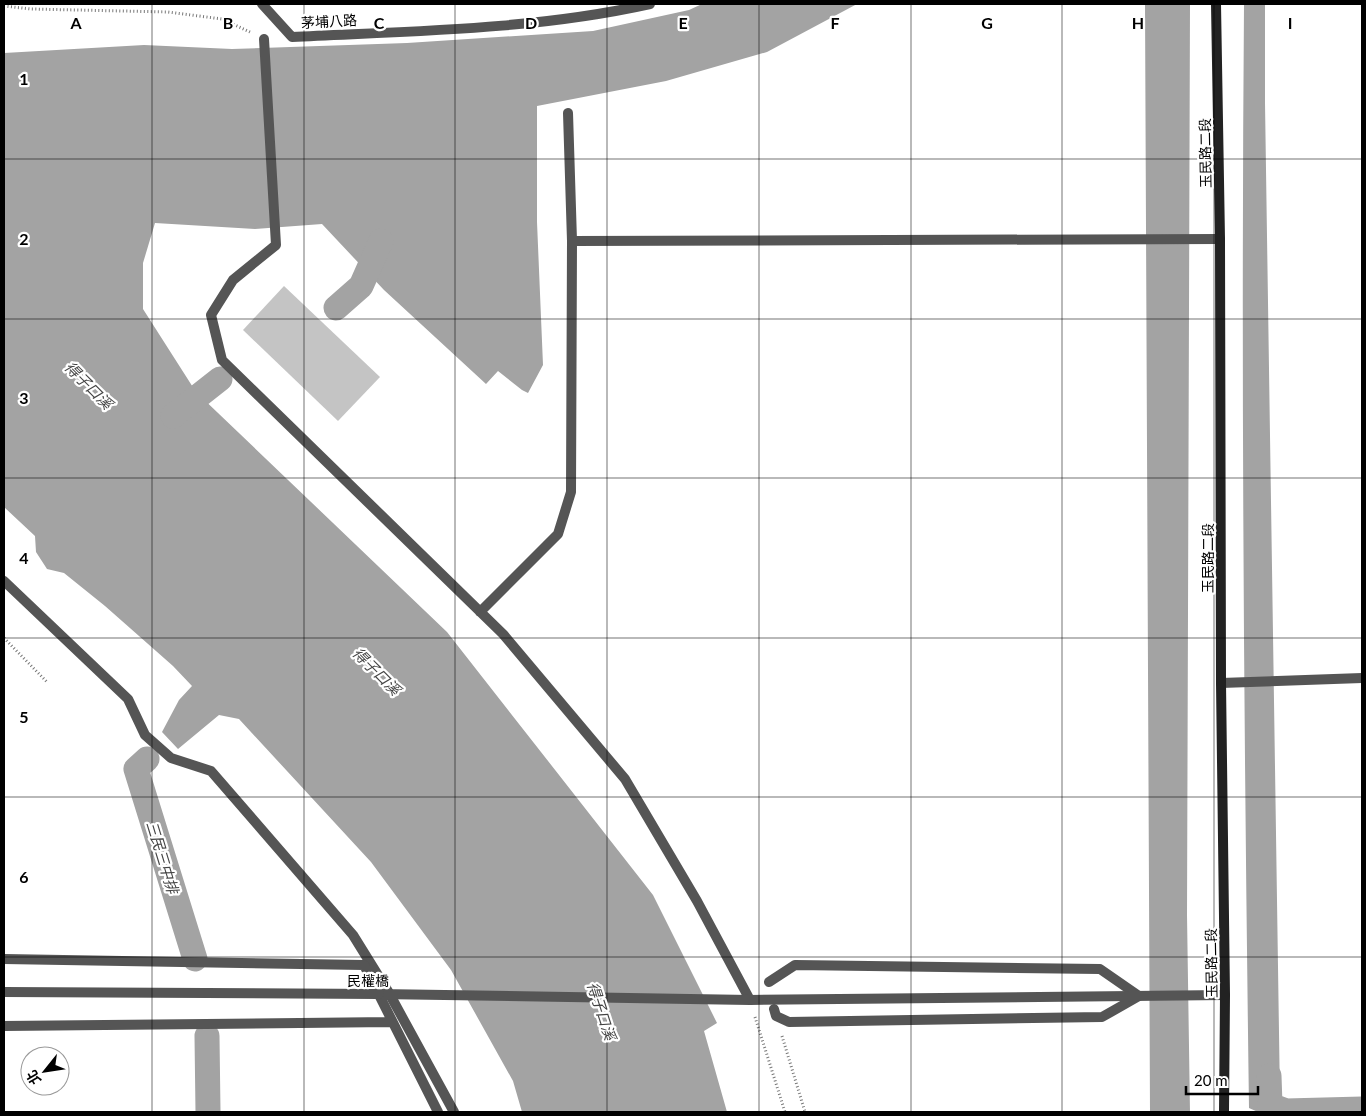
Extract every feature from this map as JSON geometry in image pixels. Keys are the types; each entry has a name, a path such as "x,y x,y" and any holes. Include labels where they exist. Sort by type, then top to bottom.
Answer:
{"street":[{"name":"茅埔八路","path":"262,4 292,37 490,27 614,12 650,4"},
{"name":"玉民路二段","path":"1216,4 1220,239 1221,683 1226,995 1224,1108"},
{"path":"264,39 276,245 233,280 211,315 222,360 503,634 625,779 697,901 750,1000"},
{"path":"480,612 558,534 571,492 572,241 568,113"},
{"path":"572,241 1220,239"},
{"path":"4,581 128,699 145,735 171,758 211,771 353,935 384,994 454,1112"},
{"path":"1221,683 1362,678"},
{"path":"4,959 364,965 391,1022 438,1112"},
{"path":"769,982 795,964 1100,969 1139,996 1102,1017 789,1022 775,1012"},
{"name":"民權橋","path":"4,992 400,994 733,1000 1226,995"},
{"path":"4,1026 391,1022"}],"path":[{"path":"4,6 32,9 168,12 222,19 264,39"},
{"path":"4,638 47,682"},
{"path":"750,1000 785,1112"},
{"path":"775,1012 805,1112"}],"water":[{"name":"得子口溪","path":"702,4 857,4 767,52 666,81 537,106 537,222 543,365 528,393 498,371 486,384 384,290 322,224 255,229 155,223 143,263 143,309 196,392 447,632 653,895 717,1023 704,1031 727,1112 522,1112 513,1081 451,970 371,862 239,719 219,715 178,749 162,732 179,700 192,686 173,666 105,606 64,573 47,569 36,552 35,536 4,507 4,53 144,45 232,49 407,43 593,31 689,10"},
{"path":"1145,4 1190,4 1187,915 1190,1112 1150,1112"},
{"path":"1244,4 1265,4 1280,1099 1269,1112 1258,1112 1249,1108 1244,556"}],"building":[{"path":"284,286 380,377 338,421 243,330"}],"waterway":[{"path":"336,308 361,286 381,241"},
{"path":"173,416 220,379"},
{"name":"三民三中排","path":"147,759 136,769 195,959"},
{"name":"三民三中排","path":"207,1036 208,1112"},
{"path":"1269,1076 1270,1105 1286,1111 1362,1109"}]}
